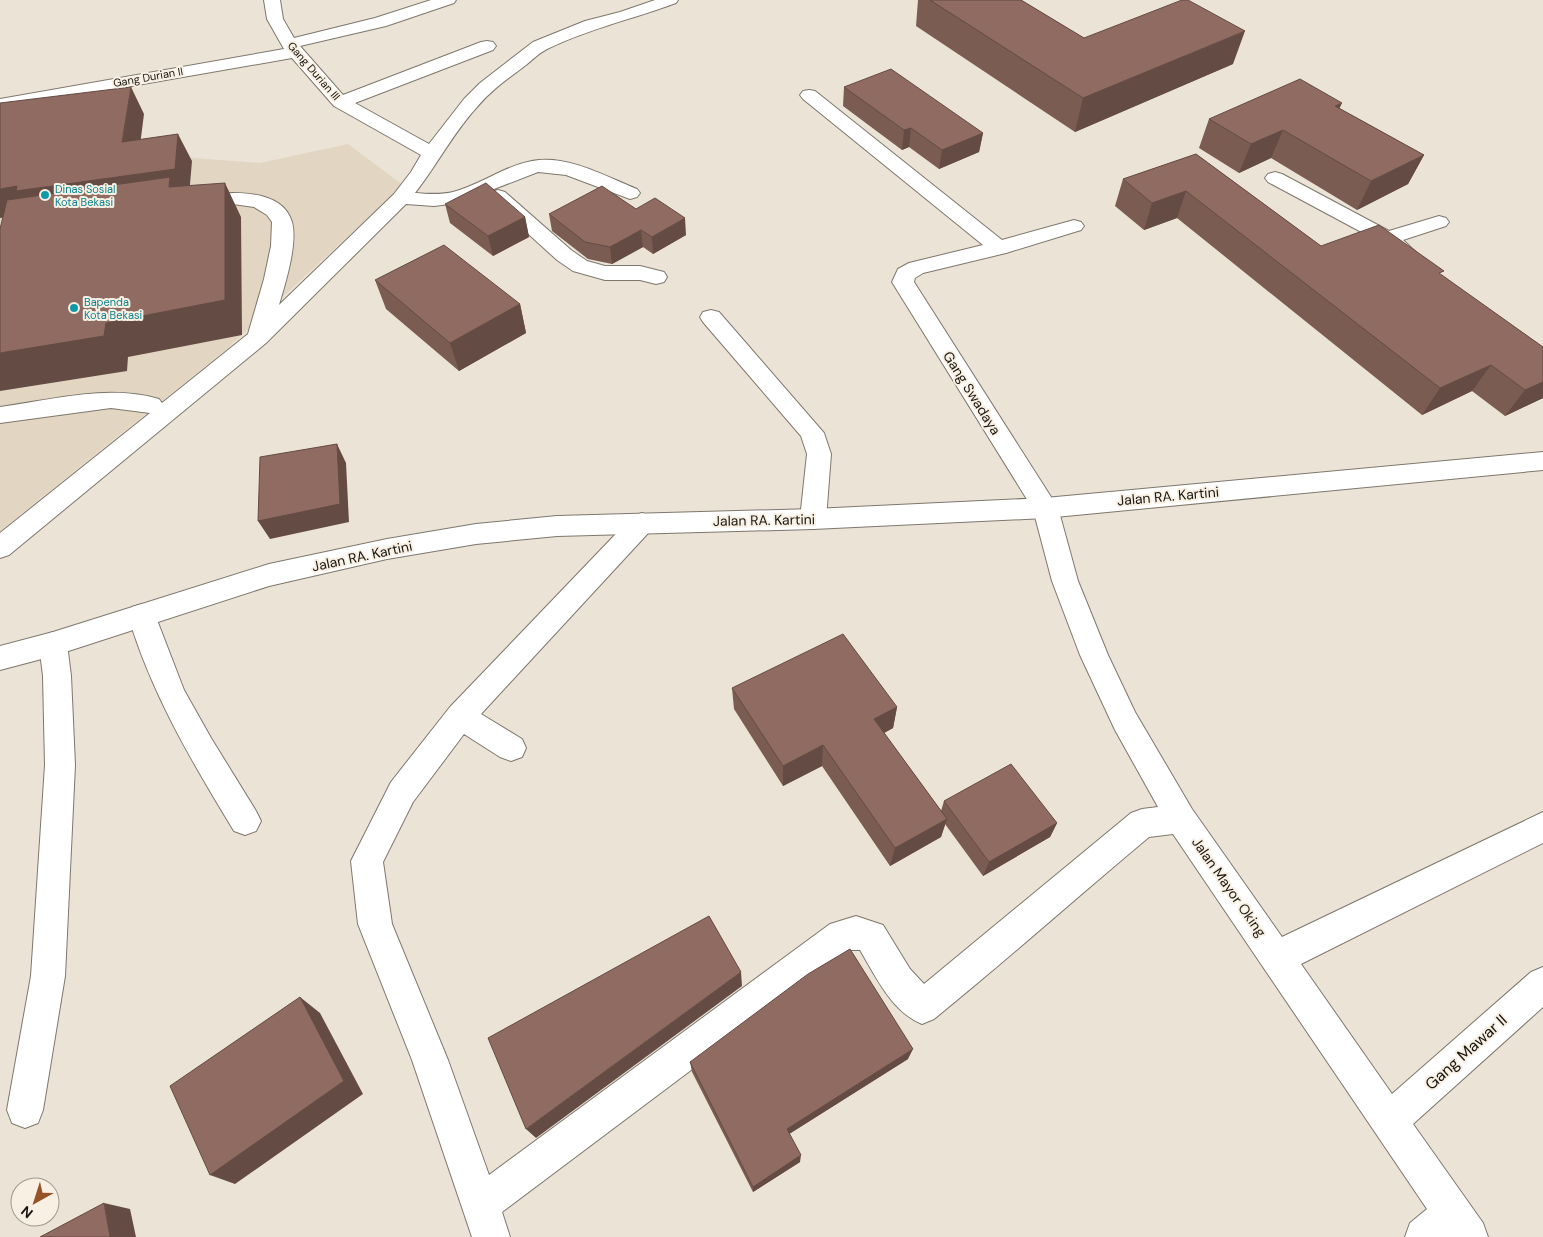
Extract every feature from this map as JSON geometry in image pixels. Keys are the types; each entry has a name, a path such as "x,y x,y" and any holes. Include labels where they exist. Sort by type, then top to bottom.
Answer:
{"street":[{"name":"Gang Durian III","path":"272,0 275,19 292,48 340,102 432,153"},
{"name":"Gang Durian II","path":"0,104 292,48 448,0"},
{"path":"0,548 258,338 401,198 470,103 486,87 539,46 583,27 626,16 670,0"},
{"path":"340,102 487,46"},
{"path":"809,95 998,248 1074,226"},
{"path":"401,198 448,198 465,194 511,174 539,166 564,169 630,192"},
{"path":"1275,178 1387,238 1426,268"},
{"path":"486,185 564,255 580,266 605,273 640,273 656,277"},
{"path":"174,206 231,198 250,200 275,212 282,221 283,242 258,338"},
{"path":"1360,245 1438,222"},
{"name":"Gang Swadaya","path":"998,248 916,268 903,277 904,285 1045,508"},
{"path":"711,317 812,433 820,454 813,519"},
{"path":"0,415 111,400 151,405"},
{"name":"Jalan RA. Kartini","path":"0,658 53,644 269,575 387,549 476,534 557,526 813,519 1045,508 1543,461"},
{"name":"Jalan Mayor Oking","path":"1045,508 1065,580 1094,655 1125,720 1181,819 1278,957 1460,1224"},
{"path":"491,1237 430,1060 375,924 367,861 402,792 460,716 642,523"},
{"path":"142,615 148,637 188,728 245,821"},
{"path":"25,1110 48,976 60,765 57,676 53,644"},
{"path":"460,716 510,748"},
{"path":"480,1205 842,936 856,932 870,937 898,981 922,1007 1142,824 1181,819"},
{"path":"1278,957 1543,827"},
{"name":"Gang Mawar II","path":"1390,1120 1543,984"},
{"path":"1424,1237 1460,1224"}],"shaded area":[{"path":"348,144 403,185 228,348 0,531 0,176 155,155 260,163"}],"building":[{"path":"930,0 1021,0 1084,38 1182,0 1188,0 1245,31 1083,98"},
{"path":"891,69 983,133 942,150 911,128 904,130 844,87"},
{"path":"1300,79 1342,103 1335,106 1424,155 1371,181 1283,130 1251,144 1209,119"},
{"path":"131,87 122,142 178,134 175,169 16,191 17,186 0,189 0,103"},
{"path":"1196,154 1321,246 1379,225 1444,271 1439,273 1543,347 1543,382 1525,390 1491,365 1440,388 1186,191 1152,203 1123,179"},
{"path":"170,177 169,187 225,183 225,300 106,323 104,336 0,353 0,229 7,200"},
{"path":"486,183 525,217 488,236 445,204"},
{"path":"602,186 636,209 655,198 685,218 652,237 641,230 610,247 585,242 549,214"},
{"path":"444,245 520,304 450,343 375,280"},
{"path":"337,444 340,504 258,521 260,457"},
{"path":"843,634 897,707 874,719 947,819 895,848 823,745 783,766 732,688"},
{"path":"1011,764 1057,823 989,862 944,801"},
{"path":"709,916 741,972 526,1129 488,1038"},
{"path":"850,949 913,1049 787,1129 801,1155 753,1187 690,1062 808,974"},
{"path":"300,997 344,1081 210,1175 170,1086"},
{"path":"104,1203 110,1237 40,1237"}],"place":[{"name":"Dinas Sosial Kota Bekasi","path":"45,195"},
{"name":"Bapenda Kota Bekasi","path":"74,308"}]}
